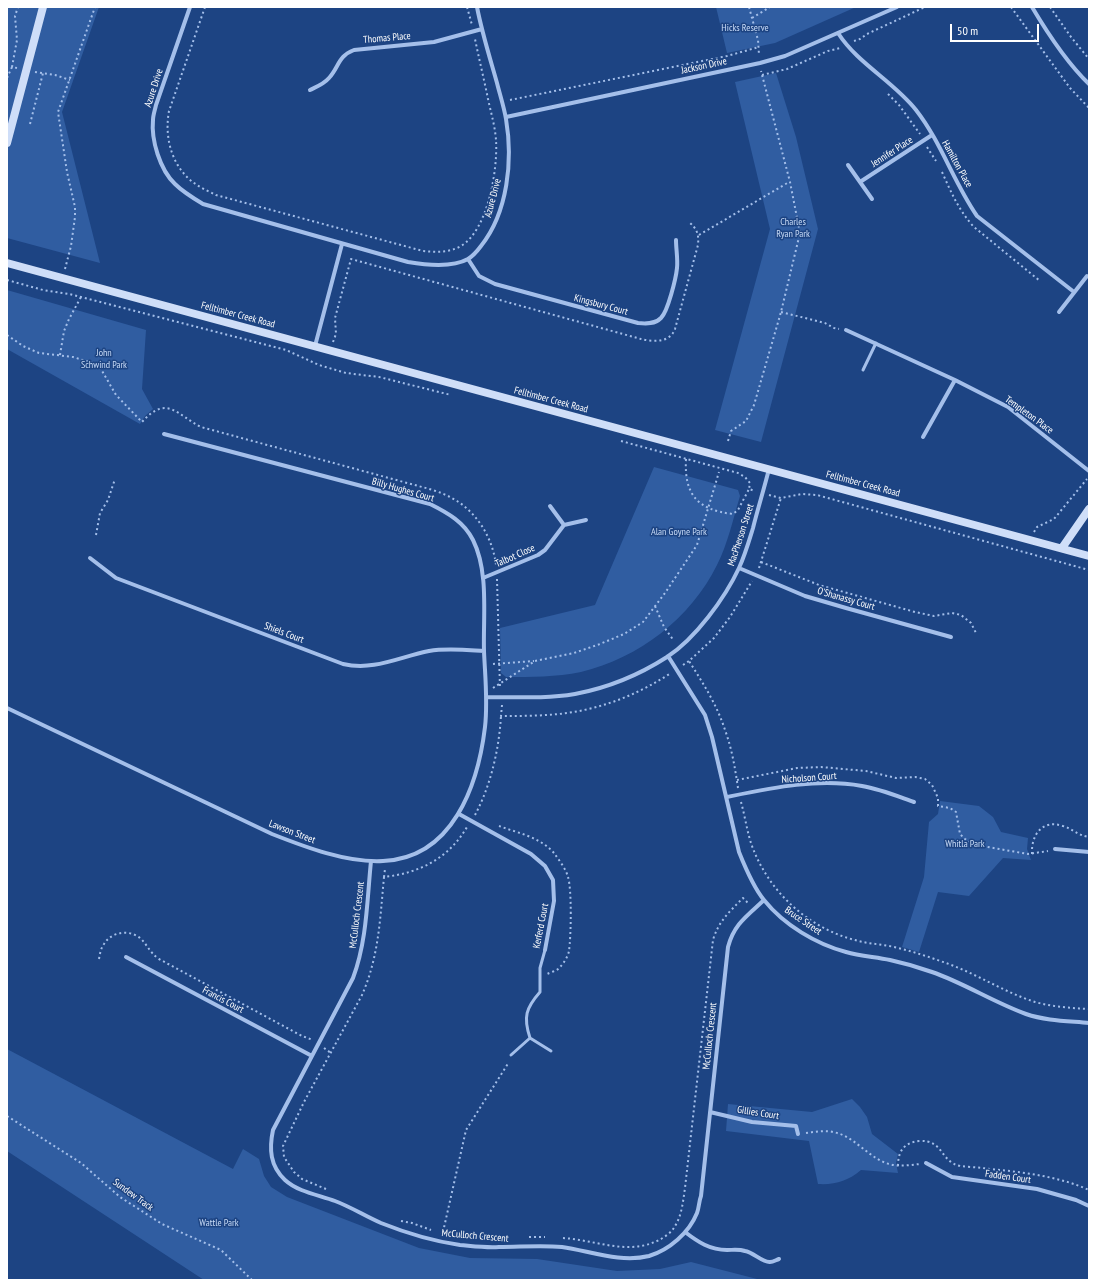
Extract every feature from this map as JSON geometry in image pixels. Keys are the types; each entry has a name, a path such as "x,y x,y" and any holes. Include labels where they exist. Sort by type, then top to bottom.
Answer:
{"main road":[{"path":"7,143 43,7"},
{"name":"Felltimber Creek Road","path":"7,263 1089,556"},
{"path":"1062,548 1089,509"}],"street":[{"name":"Azure Drive","path":"190,7 156,105 153,121 154,138 160,162 174,184 203,204 342,244 424,265 453,263 468,259 490,235 499,212 505,189 509,153 506,117 477,7"},
{"name":"Jackson Drive","path":"506,117 760,63 785,56 898,7"},
{"path":"1032,7 1046,31 1089,84"},
{"name":"Thomas Place","path":"310,90 326,82 332,76 342,57 354,50 434,42 482,30"},
{"name":"Hamilton Place","path":"838,33 858,57 902,94 917,111 977,216 1074,292"},
{"name":"Jennifer Place","path":"860,182 932,135"},
{"path":"848,165 872,199"},
{"name":"Kingsbury Court","path":"468,259 479,276 495,284 638,323 647,324 661,318 668,306 677,268 676,240"},
{"path":"315,346 342,244"},
{"path":"1059,312 1087,276"},
{"name":"Templeton Place","path":"846,330 955,380 1008,407 1089,471"},
{"path":"923,437 955,380"},
{"name":"Billy Hughes Court","path":"164,434 430,504 447,512 462,523 473,540 480,558 483,578 484,651 487,697"},
{"name":"MacPherson Street","path":"487,697 551,696 574,694 620,681 668,656 693,634 712,613 726,592 739,568 763,493 769,469"},
{"path":"550,506 564,525 586,520"},
{"name":"Talbot Close","path":"483,578 538,555 544,550 564,525"},
{"name":"Shiels Court","path":"90,558 116,578 342,664 356,667 373,666 431,651 484,651"},
{"name":"O'Shanassy Court","path":"739,568 805,596 951,637"},
{"name":"Bruce Street","path":"668,656 705,715 712,736 739,852 745,868 764,900 786,921 808,936 828,946 846,952 905,963 932,972 1008,1007 1027,1014 1047,1019 1089,1023"},
{"name":"Lawson Street","path":"7,708 272,834 304,846 338,856 372,861 384,861 403,858 421,851 437,840 450,827 459,814 475,777 481,757 487,697"},
{"name":"Nicholson Court","path":"727,797 797,785 840,783 872,788 914,802"},
{"name":"Kerferd Court","path":"459,814 531,854 545,866 553,880 554,901 545,950"},
{"path":"1055,849 1089,852"},
{"name":"McCulloch Crescent","path":"372,861 363,946 358,965 353,978 273,1130 270,1142 270,1155 276,1168 285,1180 301,1190 335,1201 413,1235 459,1244 497,1248 548,1246 629,1258 648,1256 665,1249 677,1241 685,1232 692,1222 698,1207 728,947 731,935 739,923 764,900"},
{"name":"Francis Court","path":"126,957 312,1056"},
{"name":"Gillies Court","path":"710,1112 752,1122 796,1126 798,1134"},
{"name":"Fadden Court","path":"926,1163 952,1177 1037,1189 1076,1200 1089,1206"},
{"path":"685,1232 703,1245 713,1249 743,1250 751,1252 765,1261 770,1262 779,1259"}],"lane":[{"path":"864,370 876,343"},
{"name":"Kerferd Court","path":"530,1038 526,1019 532,1002 540,992 540,968 545,950"},
{"path":"511,1055 530,1038 551,1051"}],"path":[{"path":"63,278 71,246 75,207 67,172 58,112 95,7"},
{"path":"205,7 169,111 167,134 173,155 180,169 186,176 197,186 216,195 423,251 448,252 462,246 475,233 482,219 494,173 496,142 494,126 467,7"},
{"path":"728,441 731,431 746,421 754,405 781,312 800,233 790,182 760,63 758,40 749,7"},
{"path":"752,18 770,7"},
{"path":"1011,7 1070,88 1089,108"},
{"path":"1050,7 1071,37 1089,59"},
{"path":"490,106 521,97 727,56 759,47"},
{"path":"7,78 12,67"},
{"path":"30,124 43,73"},
{"path":"883,89 899,105 924,140 939,166 957,206 965,217 974,227 1040,280"},
{"path":"699,235 790,182"},
{"path":"7,280 43,290 81,297 286,350 318,365 346,373 379,377 451,395"},
{"path":"60,355 64,331 81,297"},
{"path":"781,312 825,323 834,328 846,330"},
{"path":"7,335 31,350 45,354 73,357 98,365 116,395 142,422 157,410 169,408 179,412 201,427 436,491 458,501 477,520 488,536 494,553 497,572 499,685 502,697 501,716 548,715 584,710 627,697 648,688 689,661 714,638 730,617 756,576 781,498"},
{"path":"618,440 686,458 738,473 745,477 750,483 749,489 738,510 732,514 718,512 709,509 695,498 686,483 686,458"},
{"path":"485,664 535,661 574,653 624,634 643,622 697,545 719,472"},
{"path":"1032,540 1035,528 1054,519 1089,476"},
{"path":"96,535 100,513 108,500 114,479"},
{"path":"749,489 781,498 802,494 817,495 1089,570"},
{"path":"761,562 819,585 915,612 934,616 952,613 961,615 971,623 976,633"},
{"path":"655,606 664,627 679,647"},
{"path":"487,692 535,661"},
{"path":"689,661 707,690 725,729 731,749 750,840 763,871 788,903 804,916 836,934 854,940 893,946 928,957 956,967 1034,1002 1054,1007 1089,1009"},
{"path":"938,806 950,808 956,812 960,834 972,843 1032,854 1055,849"},
{"path":"1032,854 1033,840 1036,834 1044,826 1063,826 1077,834 1089,837"},
{"path":"99,959 103,945 109,938 118,934 132,934 141,939 151,952 159,959 319,1044 331,1053"},
{"path":"443,1233 466,1130 510,1061 511,1055"},
{"name":"Sundew Track","path":"7,1116 81,1164 120,1197 162,1224 221,1250 252,1280"},
{"path":"798,1134 823,1131 834,1132 850,1139 873,1157 888,1164 898,1166 926,1163"},
{"path":"898,1166 898,1157 904,1147 914,1142 921,1141 936,1145 941,1149 948,1161 959,1166 1003,1170 1050,1178 1089,1190"}],"green space":[{"path":"7,7 99,7 62,112 100,263 7,238"},
{"name":"Hicks Reserve","path":"716,7 856,7 775,43 727,53"},
{"name":"Charles Ryan Park","path":"776,73 796,137 818,229 761,442 715,430 770,229 735,82"},
{"name":"John Schwind Park","path":"7,290 146,330 142,389 153,409 145,416 140,424 7,349"},
{"name":"Alan Goyne Park","path":"654,467 738,490 740,496 727,540 721,557 706,584 693,602 661,633 643,646 623,657 602,666 572,674 506,677 501,673 500,628 595,605"},
{"name":"Whitla Park","path":"940,801 979,806 993,817 1001,832 1028,838 1027,849 1031,860 1003,858 969,896 938,892 919,952 902,947 924,877 929,822 938,814"},
{"name":"Wattle Park","path":"7,1049 233,1169 243,1149 259,1159 264,1176 271,1187 287,1197 419,1248 470,1258 537,1259 617,1271 660,1269 691,1262 761,1280 204,1280 7,1151"},
{"path":"852,1099 867,1117 872,1134 898,1154 896,1163 898,1173 861,1170 841,1182 818,1184 809,1141 726,1131 728,1104 812,1112"}]}
